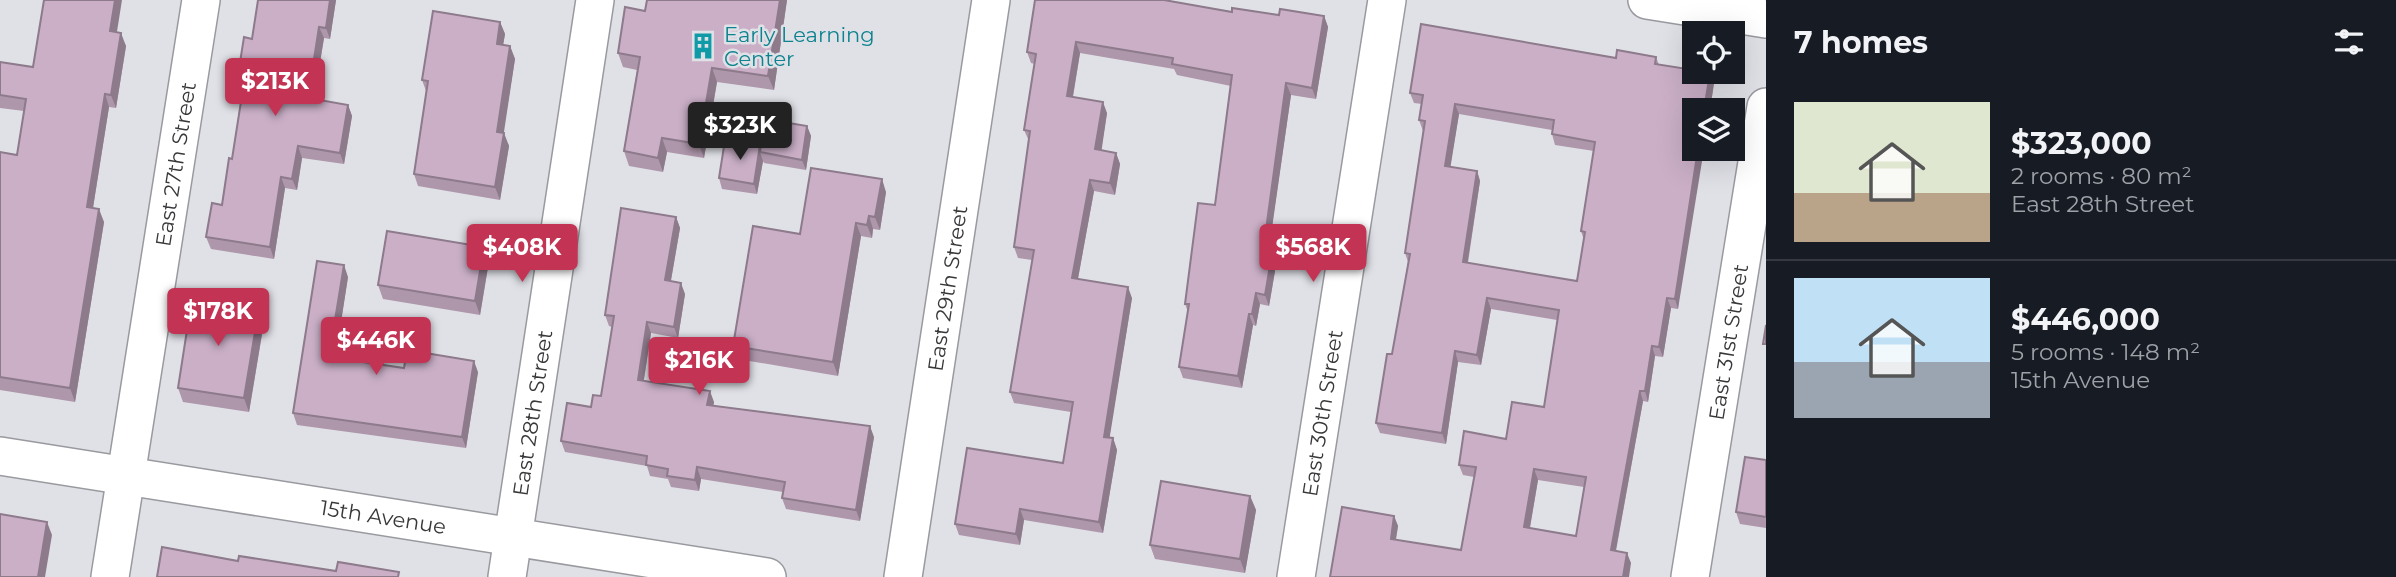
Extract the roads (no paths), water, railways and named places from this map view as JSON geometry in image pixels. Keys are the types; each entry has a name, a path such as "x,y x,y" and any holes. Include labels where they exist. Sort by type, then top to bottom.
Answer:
{"street":[{"name":"East 27th Street","path":"110,577 201,0"},
{"name":"East 28th Street","path":"506,577 595,0"},
{"name":"East 29th Street","path":"903,577 991,0"},
{"name":"East 30th Street","path":"1296,577 1387,0"},
{"path":"1647,0 1766,19"},
{"name":"East 31st Street","path":"1690,577 1766,107"},
{"name":"15th Avenue","path":"0,456 767,577"}],"place":[{"name":"Early Learning Center","path":"703,46"}]}
